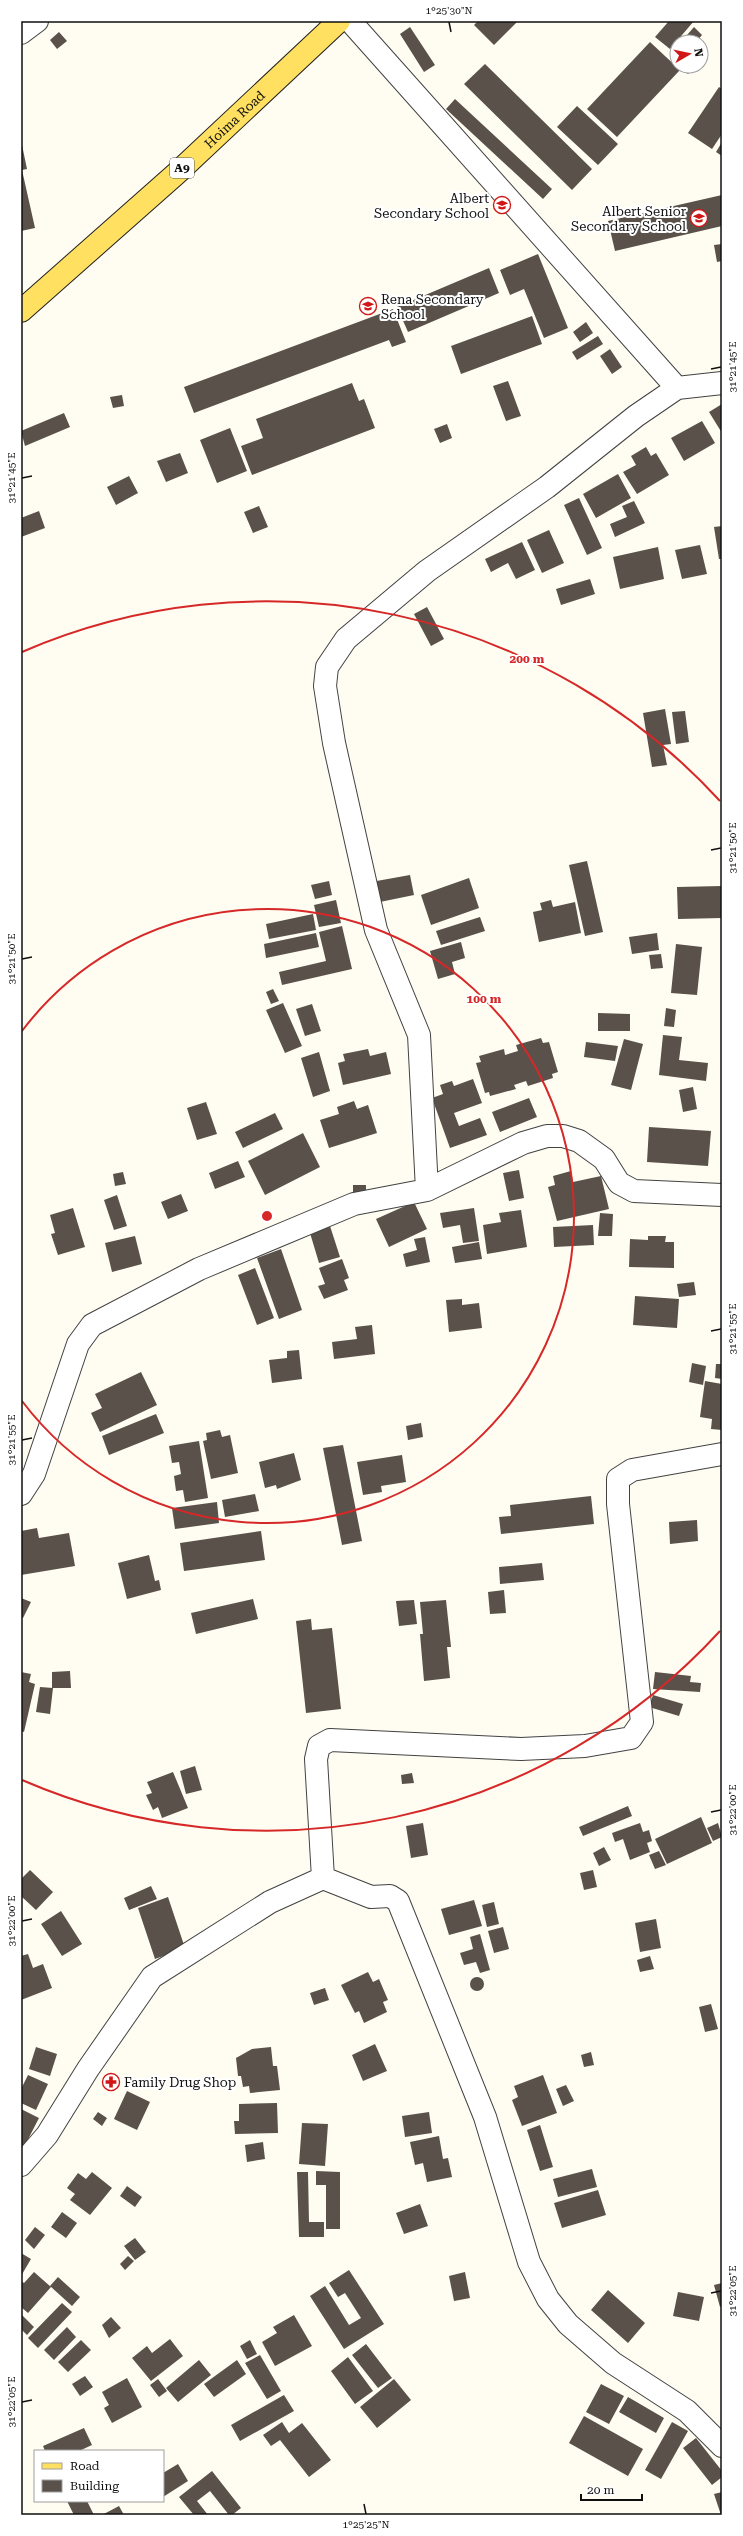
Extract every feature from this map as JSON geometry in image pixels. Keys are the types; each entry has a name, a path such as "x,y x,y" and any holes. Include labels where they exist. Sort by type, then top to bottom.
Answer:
{"main road":[{"name":"Hoima Road","path":"21,310 177,173 339,21"}],"street":[{"path":"21,33 37,21"},
{"path":"350,21 677,388"},
{"path":"427,1190 419,1035 376,930 334,743 325,686 327,667 346,639 427,571 547,487 636,416 677,388 722,383"},
{"path":"21,1494 34,1474 78,1344 92,1325 199,1269 354,1204 427,1190 523,1143 547,1136 563,1136 579,1141 604,1159 619,1183 634,1191 722,1195"},
{"path":"323,1878 316,1758 319,1746 330,1740 521,1748 585,1746 631,1738 642,1722 618,1504 618,1479 632,1470 722,1454"},
{"path":"21,2165 48,2135 88,2069 152,1977 270,1902 323,1878 371,1897 390,1896 398,1902 485,2117 529,2262 548,2300 568,2324 613,2362 686,2411 722,2446"}],"building":[{"path":"478,21 518,21 494,45 474,25"},
{"path":"669,21 694,21 683,34 669,34 669,48 655,37"},
{"path":"410,27 435,65 424,72 400,34"},
{"path":"694,27 701,34 688,34"},
{"path":"59,32 67,41 57,49 50,40"},
{"path":"650,42 669,60 669,74 676,74 617,137 587,109"},
{"path":"485,64 592,169 572,190 464,84"},
{"path":"719,87 722,89 722,134 712,149 688,133"},
{"path":"455,99 552,189 543,199 446,109"},
{"path":"577,106 618,144 598,165 557,127"},
{"path":"722,142 722,156 716,152"},
{"path":"22,145 27,169 22,170 35,228 21,231"},
{"path":"722,195 722,226 615,251 608,221"},
{"path":"722,244 722,261 717,262 714,245"},
{"path":"538,254 568,328 544,338 524,289 510,295 500,270"},
{"path":"489,268 499,293 408,332 397,307"},
{"path":"393,309 406,342 392,347 389,340 194,413 184,387"},
{"path":"532,316 542,344 461,374 451,346"},
{"path":"586,322 593,333 580,342 573,332"},
{"path":"598,336 603,344 577,360 572,352"},
{"path":"610,349 622,367 612,374 600,356"},
{"path":"508,381 521,416 506,421 493,386"},
{"path":"352,383 359,401 364,399 375,428 252,475 241,446 263,438 256,419"},
{"path":"122,395 124,406 113,408 110,397"},
{"path":"722,404 722,433 709,412"},
{"path":"64,413 70,427 25,446 21,431"},
{"path":"702,421 715,443 684,461 671,438"},
{"path":"447,424 452,438 440,443 434,429"},
{"path":"230,428 247,471 217,483 200,440"},
{"path":"646,447 651,456 656,453 669,475 637,494 623,472 636,465 631,456"},
{"path":"180,453 188,473 166,482 157,461"},
{"path":"618,474 631,498 596,518 583,494"},
{"path":"129,476 138,493 116,505 107,487"},
{"path":"579,498 602,548 587,555 564,505"},
{"path":"634,501 645,523 615,537 610,524 627,517 622,506"},
{"path":"259,506 268,527 253,533 244,512"},
{"path":"39,511 45,528 21,537 21,518"},
{"path":"722,526 722,559 719,559 714,527"},
{"path":"549,530 564,563 542,573 527,540"},
{"path":"522,542 535,570 516,579 508,563 491,572 485,559"},
{"path":"700,545 707,574 682,579 675,550"},
{"path":"658,547 664,579 620,589 613,557"},
{"path":"590,579 595,594 561,605 556,589"},
{"path":"427,607 444,639 431,646 414,614"},
{"path":"665,709 671,744 663,745 667,765 652,767 643,713"},
{"path":"685,711 689,742 676,744 672,712"},
{"path":"587,861 603,932 585,936 569,865"},
{"path":"410,875 414,895 375,903 371,882"},
{"path":"469,878 479,908 431,925 421,895"},
{"path":"329,881 332,895 315,899 311,885"},
{"path":"722,886 722,918 678,919 677,887"},
{"path":"336,900 341,923 319,927 314,905"},
{"path":"551,900 553,907 575,902 581,933 539,942 533,912 542,910 540,903"},
{"path":"313,914 316,930 269,939 266,924"},
{"path":"480,917 485,931 441,945 436,931"},
{"path":"342,926 352,969 282,985 279,972 326,961 319,932"},
{"path":"316,933 319,947 266,958 264,944"},
{"path":"657,933 659,950 632,954 629,937"},
{"path":"461,942 465,958 452,962 455,974 438,979 430,951"},
{"path":"676,944 702,947 697,995 671,993"},
{"path":"661,954 663,968 651,969 649,955"},
{"path":"273,989 279,1001 271,1004 266,992"},
{"path":"283,1003 302,1046 285,1053 266,1010"},
{"path":"312,1004 321,1031 305,1036 296,1009"},
{"path":"666,1008 676,1010 674,1027 664,1026"},
{"path":"598,1013 630,1014 630,1031 598,1031"},
{"path":"663,1035 682,1037 679,1060 708,1063 706,1081 659,1075"},
{"path":"541,1038 543,1043 549,1042 558,1072 552,1074 553,1078 528,1086 526,1081 514,1085 516,1089 490,1096 489,1092 485,1093 476,1063 481,1062 479,1056 504,1049 505,1055 518,1051 516,1045"},
{"path":"624,1039 643,1044 631,1090 611,1085"},
{"path":"586,1042 618,1046 615,1061 584,1057"},
{"path":"368,1049 370,1056 386,1052 391,1074 343,1085 338,1063 345,1061 343,1054"},
{"path":"319,1052 330,1091 313,1097 301,1058"},
{"path":"473,1079 482,1103 454,1113 459,1126 480,1118 487,1135 450,1148 432,1098 443,1094 440,1085 452,1081 454,1086"},
{"path":"693,1087 697,1109 683,1112 679,1090"},
{"path":"529,1098 537,1117 500,1132 492,1112"},
{"path":"354,1101 357,1109 368,1105 377,1133 329,1148 320,1120 339,1114 337,1107"},
{"path":"206,1102 217,1134 197,1140 187,1108"},
{"path":"275,1113 283,1129 243,1148 235,1132"},
{"path":"649,1127 711,1131 708,1166 647,1162"},
{"path":"303,1133 320,1167 265,1195 248,1161"},
{"path":"238,1161 245,1177 215,1189 209,1173"},
{"path":"519,1170 524,1198 509,1201 503,1173"},
{"path":"571,1171 573,1182 601,1176 609,1209 557,1221 548,1187 555,1185 553,1176"},
{"path":"123,1172 126,1184 115,1186 113,1174"},
{"path":"353,1185 366,1185 366,1196 353,1196"},
{"path":"181,1194 188,1211 168,1219 161,1202"},
{"path":"117,1195 127,1226 114,1230 104,1200"},
{"path":"414,1202 427,1229 389,1247 376,1219"},
{"path":"73,1208 85,1247 58,1255 51,1234 55,1233 50,1215"},
{"path":"474,1208 479,1241 463,1243 460,1225 443,1228 440,1213"},
{"path":"521,1210 527,1247 487,1254 483,1225 501,1222 499,1213"},
{"path":"600,1213 613,1214 612,1236 598,1236"},
{"path":"593,1225 594,1245 554,1247 553,1227"},
{"path":"330,1226 340,1257 319,1263 310,1233"},
{"path":"135,1236 142,1264 112,1272 105,1243"},
{"path":"648,1236 666,1236 665,1242 674,1242 674,1268 629,1267 630,1239 648,1240"},
{"path":"425,1237 430,1262 406,1267 403,1254 417,1250 414,1239"},
{"path":"479,1242 482,1259 455,1263 452,1247"},
{"path":"281,1249 302,1310 279,1319 257,1258"},
{"path":"342,1259 349,1278 344,1280 348,1290 324,1299 318,1286 325,1284 319,1268"},
{"path":"255,1268 274,1318 257,1325 238,1275"},
{"path":"694,1282 696,1295 679,1297 677,1284"},
{"path":"635,1296 679,1299 677,1328 633,1325"},
{"path":"462,1299 462,1305 479,1303 482,1328 449,1332 446,1300"},
{"path":"372,1325 375,1354 334,1359 332,1342 357,1339 355,1327"},
{"path":"299,1350 302,1379 272,1383 269,1360 287,1358 287,1351"},
{"path":"692,1363 706,1366 703,1385 689,1382"},
{"path":"716,1364 722,1364 722,1379 715,1378"},
{"path":"141,1372 157,1405 100,1432 91,1413 102,1408 95,1394"},
{"path":"705,1381 722,1384 722,1430 711,1429 712,1419 700,1417"},
{"path":"156,1414 164,1433 109,1455 102,1436"},
{"path":"421,1423 423,1437 408,1440 406,1426"},
{"path":"220,1430 222,1437 230,1435 238,1473 211,1479 203,1441 207,1440 206,1433"},
{"path":"199,1441 208,1498 185,1502 183,1490 176,1491 174,1476 181,1474 179,1462 172,1463 169,1446"},
{"path":"343,1445 362,1541 342,1545 323,1448"},
{"path":"294,1453 301,1480 277,1489 276,1485 265,1488 259,1462"},
{"path":"402,1455 406,1482 381,1486 382,1492 363,1495 357,1462"},
{"path":"255,1494 259,1511 225,1517 222,1500"},
{"path":"591,1496 594,1524 501,1534 499,1517 511,1516 510,1505"},
{"path":"217,1502 219,1523 175,1529 172,1508"},
{"path":"697,1520 698,1541 670,1544 669,1522"},
{"path":"37,1528 39,1538 69,1533 75,1566 21,1575 21,1531"},
{"path":"261,1531 265,1560 184,1571 180,1543"},
{"path":"149,1555 155,1581 159,1580 161,1590 127,1599 118,1563"},
{"path":"542,1563 544,1580 500,1584 499,1567"},
{"path":"504,1590 506,1613 490,1614 488,1592"},
{"path":"21,1598 31,1602 23,1618 21,1617"},
{"path":"253,1599 258,1619 196,1634 191,1613"},
{"path":"414,1600 417,1624 399,1626 396,1601"},
{"path":"446,1600 451,1647 447,1647 450,1678 424,1681 420,1634 423,1634 420,1602"},
{"path":"311,1619 312,1630 332,1628 341,1709 306,1713 296,1621"},
{"path":"70,1671 71,1688 52,1688 52,1672"},
{"path":"21,1672 31,1674 29,1682 35,1684 24,1732 21,1731"},
{"path":"655,1672 691,1676 690,1682 701,1683 700,1692 653,1689"},
{"path":"40,1687 53,1688 50,1714 36,1712"},
{"path":"653,1695 683,1704 679,1716 649,1707"},
{"path":"195,1766 202,1790 186,1794 180,1771"},
{"path":"173,1772 188,1808 162,1818 158,1807 153,1810 146,1795 152,1793 147,1782"},
{"path":"412,1773 414,1783 402,1784 401,1775"},
{"path":"628,1806 632,1816 583,1836 579,1827"},
{"path":"701,1817 712,1843 667,1864 655,1839"},
{"path":"423,1823 428,1855 411,1858 406,1826"},
{"path":"640,1823 643,1832 649,1830 652,1841 647,1843 650,1852 630,1860 623,1839 615,1842 612,1833"},
{"path":"718,1823 722,1837 713,1841 707,1828"},
{"path":"604,1847 611,1860 599,1866 593,1853"},
{"path":"659,1851 666,1865 655,1869 649,1855"},
{"path":"30,1870 53,1892 36,1910 21,1896 21,1879"},
{"path":"593,1870 597,1887 584,1890 580,1873"},
{"path":"151,1886 157,1899 129,1910 124,1898"},
{"path":"168,1897 185,1948 155,1959 138,1908"},
{"path":"474,1900 482,1926 449,1935 441,1909"},
{"path":"494,1902 499,1924 487,1927 482,1905"},
{"path":"61,1911 82,1944 62,1956 41,1924"},
{"path":"656,1919 661,1948 640,1952 635,1923"},
{"path":"503,1927 509,1949 494,1953 488,1931"},
{"path":"480,1934 490,1970 480,1973 476,1962 464,1965 460,1953 473,1949 470,1937"},
{"path":"28,1954 33,1968 43,1964 52,1988 21,2000 21,1956"},
{"path":"650,1956 654,1969 640,1972 637,1960"},
{"path":"368,1972 373,1982 379,1979 388,2000 383,2002 387,2012 364,2023 359,2011 355,2013 341,1985"},
{"path":"474,1977 480,1977 484,1981 484,1987 480,1991 474,1991 470,1987 470,1981"},
{"path":"325,1988 329,2000 314,2005 310,1993"},
{"path":"711,2004 718,2029 705,2032 699,2007"},
{"path":"375,2044 387,2071 363,2081 352,2055"},
{"path":"36,2047 57,2054 50,2076 29,2069"},
{"path":"271,2047 273,2066 277,2066 280,2090 250,2093 249,2086 243,2087 241,2076 238,2076 236,2058 252,2049"},
{"path":"591,2052 594,2065 584,2067 581,2055"},
{"path":"28,2075 48,2084 36,2110 21,2103 21,2089"},
{"path":"543,2075 557,2113 522,2126 512,2100 518,2097 514,2086"},
{"path":"566,2085 574,2101 563,2106 556,2089"},
{"path":"127,2091 150,2102 137,2130 114,2119"},
{"path":"277,2103 278,2133 235,2134 234,2121 239,2121 239,2104"},
{"path":"21,2109 39,2118 21,2153"},
{"path":"98,2112 107,2118 102,2126 93,2119"},
{"path":"429,2112 432,2133 405,2137 402,2116"},
{"path":"302,2123 328,2124 325,2166 299,2164"},
{"path":"540,2125 553,2167 540,2171 527,2130"},
{"path":"439,2136 443,2159 448,2158 452,2177 427,2182 423,2163 415,2165 410,2142"},
{"path":"263,2142 265,2159 247,2162 245,2145"},
{"path":"592,2169 597,2187 558,2197 553,2179"},
{"path":"316,2171 340,2172 340,2229 326,2229 326,2185 316,2185"},
{"path":"92,2172 112,2188 90,2215 70,2200 75,2194 67,2188 78,2173 86,2179"},
{"path":"297,2172 308,2172 309,2222 324,2222 324,2237 299,2237"},
{"path":"127,2186 142,2197 135,2207 120,2196"},
{"path":"598,2190 606,2215 562,2228 554,2203"},
{"path":"420,2204 428,2226 404,2234 396,2213"},
{"path":"62,2212 77,2223 66,2238 51,2227"},
{"path":"35,2227 45,2235 34,2249 25,2240"},
{"path":"135,2238 146,2252 135,2260 124,2246"},
{"path":"21,2253 31,2259 21,2276"},
{"path":"128,2256 134,2261 125,2270 120,2264"},
{"path":"349,2270 384,2324 344,2349 310,2296 325,2286 349,2325 361,2318 345,2293 338,2297 329,2283"},
{"path":"34,2272 51,2287 28,2313 21,2307 21,2281 24,2283"},
{"path":"465,2272 470,2298 454,2301 449,2276"},
{"path":"58,2277 80,2297 72,2306 50,2286"},
{"path":"722,2283 722,2306 720,2307 714,2285"},
{"path":"608,2290 645,2323 628,2343 591,2310"},
{"path":"678,2292 704,2297 699,2321 673,2316"},
{"path":"62,2303 72,2312 38,2348 28,2338"},
{"path":"21,2314 34,2327 27,2335 21,2329"},
{"path":"294,2315 312,2346 275,2366 262,2342 277,2333 273,2327"},
{"path":"111,2317 121,2328 109,2338 102,2325"},
{"path":"67,2327 76,2337 54,2360 44,2350"},
{"path":"170,2339 183,2356 151,2381 132,2358 147,2346 152,2353"},
{"path":"81,2340 91,2350 68,2372 58,2362"},
{"path":"250,2340 257,2354 247,2359 240,2346"},
{"path":"366,2344 392,2378 378,2388 352,2355"},
{"path":"260,2355 281,2391 267,2399 245,2363"},
{"path":"348,2357 373,2391 355,2404 331,2371"},
{"path":"199,2360 211,2375 178,2402 166,2388"},
{"path":"237,2360 246,2374 214,2397 204,2384"},
{"path":"85,2376 93,2387 80,2396 72,2384"},
{"path":"127,2378 142,2407 112,2423 104,2408 109,2405 102,2392"},
{"path":"158,2379 167,2391 159,2397 150,2385"},
{"path":"394,2379 411,2400 377,2428 360,2407"},
{"path":"601,2384 624,2396 609,2424 586,2412"},
{"path":"284,2395 294,2411 240,2441 231,2425"},
{"path":"628,2397 664,2418 656,2433 619,2412"},
{"path":"584,2416 643,2449 628,2476 569,2443"},
{"path":"282,2422 289,2433 302,2423 331,2460 309,2477 280,2440 271,2446 263,2435"},
{"path":"672,2422 688,2431 661,2479 645,2470"},
{"path":"84,2428 92,2445 81,2450 45,2450 43,2446"},
{"path":"696,2438 722,2471 722,2477 712,2485 683,2448"},
{"path":"178,2464 188,2481 164,2496 164,2472"},
{"path":"212,2471 241,2508 232,2515 229,2515 210,2491 197,2501 208,2515 194,2515 179,2497"},
{"path":"722,2492 722,2515 721,2515 714,2494"},
{"path":"68,2502 88,2502 94,2515 74,2515"},
{"path":"119,2506 124,2515 102,2515"}],"place":[{"name":"Albert Secondary School","path":"502,205"},
{"name":"Albert Senior Secondary School","path":"699,218"},
{"name":"Rena Secondary School","path":"368,306"},
{"name":"Family Drug Shop","path":"111,2082"}]}
